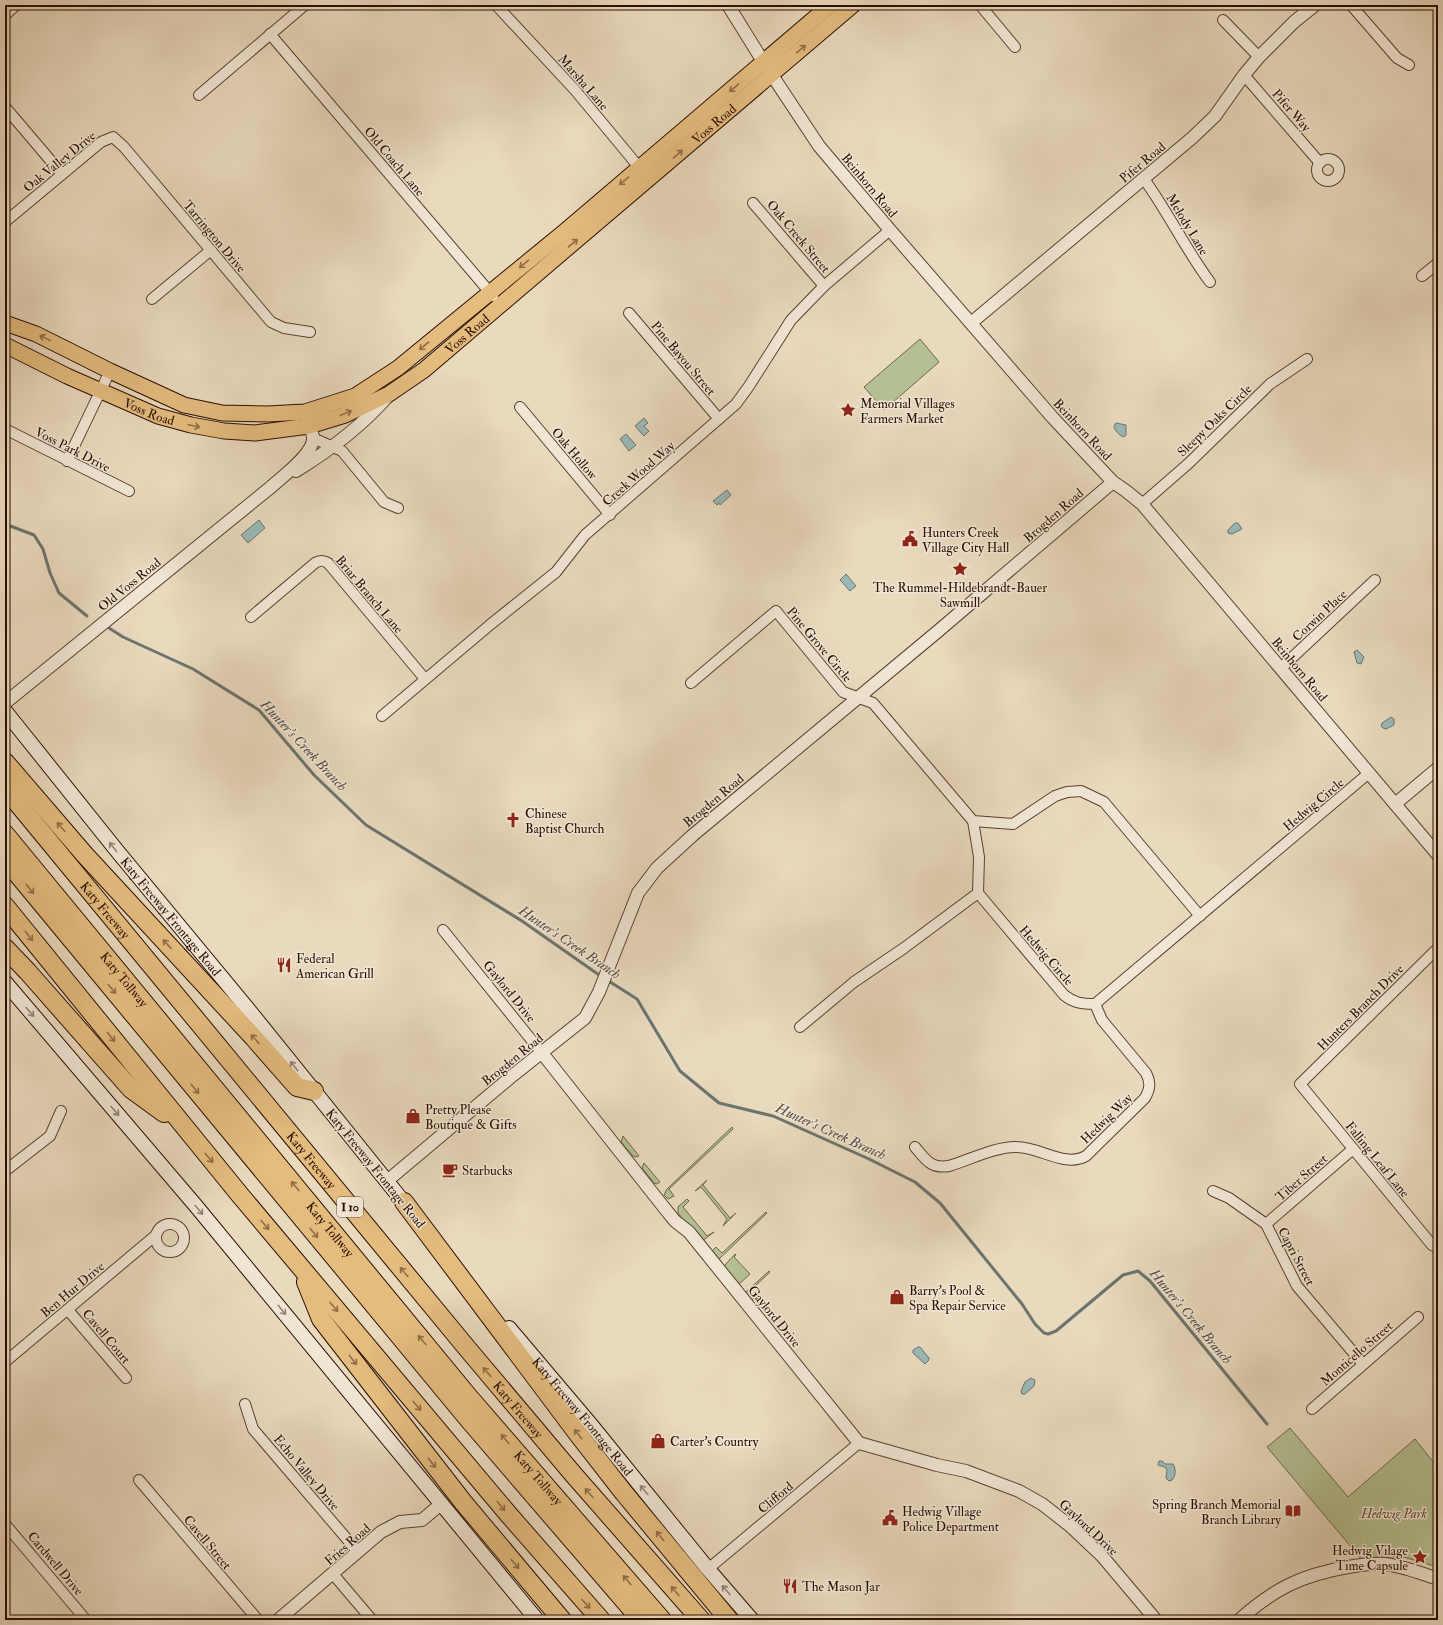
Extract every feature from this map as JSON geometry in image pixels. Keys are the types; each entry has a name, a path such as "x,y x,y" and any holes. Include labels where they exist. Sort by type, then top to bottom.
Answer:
{"highway":[{"path":"5,762 85,855 259,1043 297,1087 314,1091"},
{"name":"Katy Freeway","path":"5,788 466,1347 573,1474 700,1620"},
{"name":"Katy Tollway","path":"5,834 468,1396 662,1620"},
{"name":"Katy Tollway","path":"5,859 468,1420 641,1620"},
{"path":"5,906 184,1128 508,1515 601,1620"},
{"path":"5,948 131,1089 184,1128"},
{"path":"404,1202 578,1434 729,1620"},
{"path":"300,1266 321,1319 463,1502 562,1620"}],"main road":[{"name":"Voss Road","path":"5,345 100,391 158,416 191,425 224,431 255,433 311,432 389,394 424,370 649,179 768,68 830,5"},
{"name":"Voss Road","path":"5,323 36,334 110,371 184,405 222,413 268,414 305,412 355,396 398,368 639,167 852,5"},
{"name":"Katy Freeway Frontage Road","path":"5,711 118,852 252,1014 404,1202 752,1620"},
{"path":"5,982 196,1206 537,1620"}],"street":[{"path":"5,15 16,5"},
{"path":"199,96 305,5"},
{"name":"Marsha Lane","path":"496,5 575,90 649,179"},
{"name":"Beinhorn Road","path":"728,5 819,146 1052,418 1113,482 1142,504 1438,855"},
{"path":"980,5 1015,47"},
{"name":"Pifer Road","path":"971,323 1192,138 1215,116 1244,75 1259,57 1294,22 1315,5"},
{"path":"1351,5 1397,58 1409,65"},
{"path":"1224,20 1259,57"},
{"name":"Old Coach Lane","path":"270,34 501,305"},
{"name":"Pifer Way","path":"1244,75 1320,163"},
{"path":"5,107 62,174"},
{"name":"Oak Valley Drive","path":"5,222 101,142 112,137"},
{"name":"Tarrington Drive","path":"112,137 124,147 271,322 284,328 310,332"},
{"name":"Melody Lane","path":"1144,179 1158,198 1194,260 1210,282"},
{"name":"Oak Creek Street","path":"753,203 824,286"},
{"name":"Creek Wood Way","path":"382,716 556,572 585,535 736,404 791,320 824,286 890,230"},
{"path":"152,300 210,250"},
{"path":"1422,276 1438,263"},
{"name":"Pine Bayou Street","path":"629,313 719,419"},
{"name":"Sleepy Oaks Circle","path":"1142,504 1189,463 1270,384 1307,359"},
{"path":"67,461 110,371"},
{"name":"Old Voss Road","path":"271,487 333,446 370,416 389,394"},
{"name":"Oak Hollow","path":"520,407 610,514"},
{"path":"305,412 311,432 342,451 384,502 398,508"},
{"name":"Voss Park Drive","path":"5,429 129,491"},
{"name":"Old Voss Road","path":"5,703 271,487 310,449 311,432"},
{"name":"Brogden Road","path":"387,1181 585,1018 599,992 638,893 656,868 1113,482"},
{"name":"Briar Branch Lane","path":"252,617 315,563 318,561 325,561 425,679"},
{"name":"Corwin Place","path":"1281,668 1375,580"},
{"name":"Pine Grove Circle","path":"691,683 776,611 844,692 859,697"},
{"path":"800,1027 854,982 904,948 978,894 978,857 972,821 873,702 859,697"},
{"path":"1395,804 1438,768"},
{"name":"Hedwig Circle","path":"978,894 1064,995 1072,1001 1080,1004 1095,1004 1369,774"},
{"path":"972,821 1013,824 1055,796 1067,792 1081,791 1104,802 1200,916"},
{"name":"Gaylord Drive","path":"443,930 666,1210 699,1244 859,1443 937,1465 966,1471 1019,1491 1042,1504 1069,1525 1102,1556 1156,1620"},
{"name":"Hunters Branch Drive","path":"1300,1084 1438,948"},
{"name":"Hedwig Way","path":"915,1147 927,1161 940,1168 1003,1148 1030,1148 1066,1160 1076,1160 1086,1156 1145,1098 1150,1087 1146,1073 1102,1020 1095,1004"},
{"name":"Falling Leaf Lane","path":"1300,1084 1432,1245 1438,1248"},
{"path":"5,1171 50,1136 61,1111"},
{"name":"Tiber Street","path":"1266,1224 1353,1149"},
{"name":"Capri Street","path":"1213,1191 1229,1198 1266,1224 1297,1286 1363,1364"},
{"name":"Ben Hur Drive","path":"5,1362 156,1235"},
{"name":"Cavell Court","path":"68,1310 126,1378"},
{"name":"Monticello Street","path":"1312,1409 1418,1317"},
{"name":"Echo Valley Drive","path":"245,1404 253,1429 358,1552"},
{"name":"Clifford","path":"708,1569 859,1443"},
{"name":"Cavell Street","path":"139,1480 258,1620"},
{"name":"Fries Road","path":"278,1620 381,1532 400,1522 422,1520 441,1504"},
{"name":"Cardwell Drive","path":"5,1524 86,1620"},
{"path":"1239,1620 1267,1598 1287,1585 1302,1578 1327,1571 1363,1565 1385,1564 1438,1579"},
{"path":"333,1574 372,1620"}],"green space":[{"path":"920,339 939,362 884,410 864,387"},
{"path":"732,1127 733,1129 669,1189 674,1196 668,1199 664,1195 667,1189"},
{"path":"623,1136 639,1156 633,1156 621,1142"},
{"path":"644,1163 660,1182 657,1184 654,1183 642,1168"},
{"path":"707,1180 703,1185 730,1218 736,1213 723,1226 727,1219 701,1187 695,1191"},
{"path":"687,1199 689,1201 683,1207 707,1236 714,1232 702,1241 699,1240 678,1213 678,1207"},
{"path":"766,1212 767,1213 718,1260 712,1251 716,1247 722,1253"},
{"path":"735,1254 736,1255 734,1257 750,1274 737,1286 723,1268"},
{"path":"769,1271 770,1272 749,1292 754,1298 751,1301 745,1293"},
{"name":"Hedwig Park","path":"1290,1428 1348,1497 1415,1439 1438,1468 1438,1567 1400,1556 1362,1560 1267,1447"}],"water":[{"path":"644,418 648,423 644,426 649,431 644,436 635,426"},
{"path":"1116,423 1126,425 1126,435 1124,437 1115,429 1114,426"},
{"path":"626,434 636,445 629,451 620,439"},
{"path":"727,490 731,495 720,505 719,503 717,505 713,501"},
{"path":"259,520 265,528 248,543 241,535"},
{"path":"1235,523 1238,523 1242,529 1232,534 1228,533 1228,530"},
{"path":"846,574 856,586 850,591 840,580"},
{"path":"1357,650 1364,657 1361,664 1357,663 1354,652"},
{"path":"1391,717 1394,719 1394,725 1386,729 1383,728 1381,726 1382,723"},
{"path":"920,1347 929,1358 925,1364 913,1353 913,1350"},
{"path":"1031,1378 1035,1380 1034,1386 1025,1394 1022,1394 1021,1391 1025,1382"},
{"path":"1159,1461 1162,1461 1165,1464 1173,1464 1175,1472 1172,1480 1169,1481 1166,1478 1167,1470 1165,1467 1158,1465"}],"waterway":[{"name":"Hunter's Creek Branch","path":"5,524 34,535 43,549 50,573 59,593 87,616"},
{"name":"Hunter's Creek Branch","path":"109,628 123,637 193,669 259,710 314,775 366,825 522,921 602,977"},
{"name":"Hunter's Creek Branch","path":"607,980 637,999 680,1071 719,1103 773,1116 869,1159 915,1182 940,1203 1022,1304 1035,1324 1044,1333 1048,1334 1056,1331 1123,1275 1138,1271 1150,1281 1267,1424"}],"place":[{"name":"Memorial Villages Farmers Market","path":"848,410"},
{"name":"Hunters Creek Village City Hall","path":"910,539"},
{"name":"The Rummel-Hildebrandt-Bauer Sawmill","path":"960,569"},
{"name":"Chinese Baptist Church","path":"513,820"},
{"name":"Federal American Grill","path":"284,965"},
{"name":"Pretty Please Boutique & Gifts","path":"413,1116"},
{"name":"Starbucks","path":"450,1170"},
{"name":"Barry's Pool & Spa Repair Service","path":"897,1297"},
{"name":"Carter's Country","path":"658,1441"},
{"name":"Spring Branch Memorial Branch Library","path":"1293,1511"},
{"name":"Hedwig Village Police Department","path":"890,1518"},
{"name":"Hedwig Vilage Time Capsule","path":"1420,1557"},
{"name":"The Mason Jar","path":"790,1586"}]}
